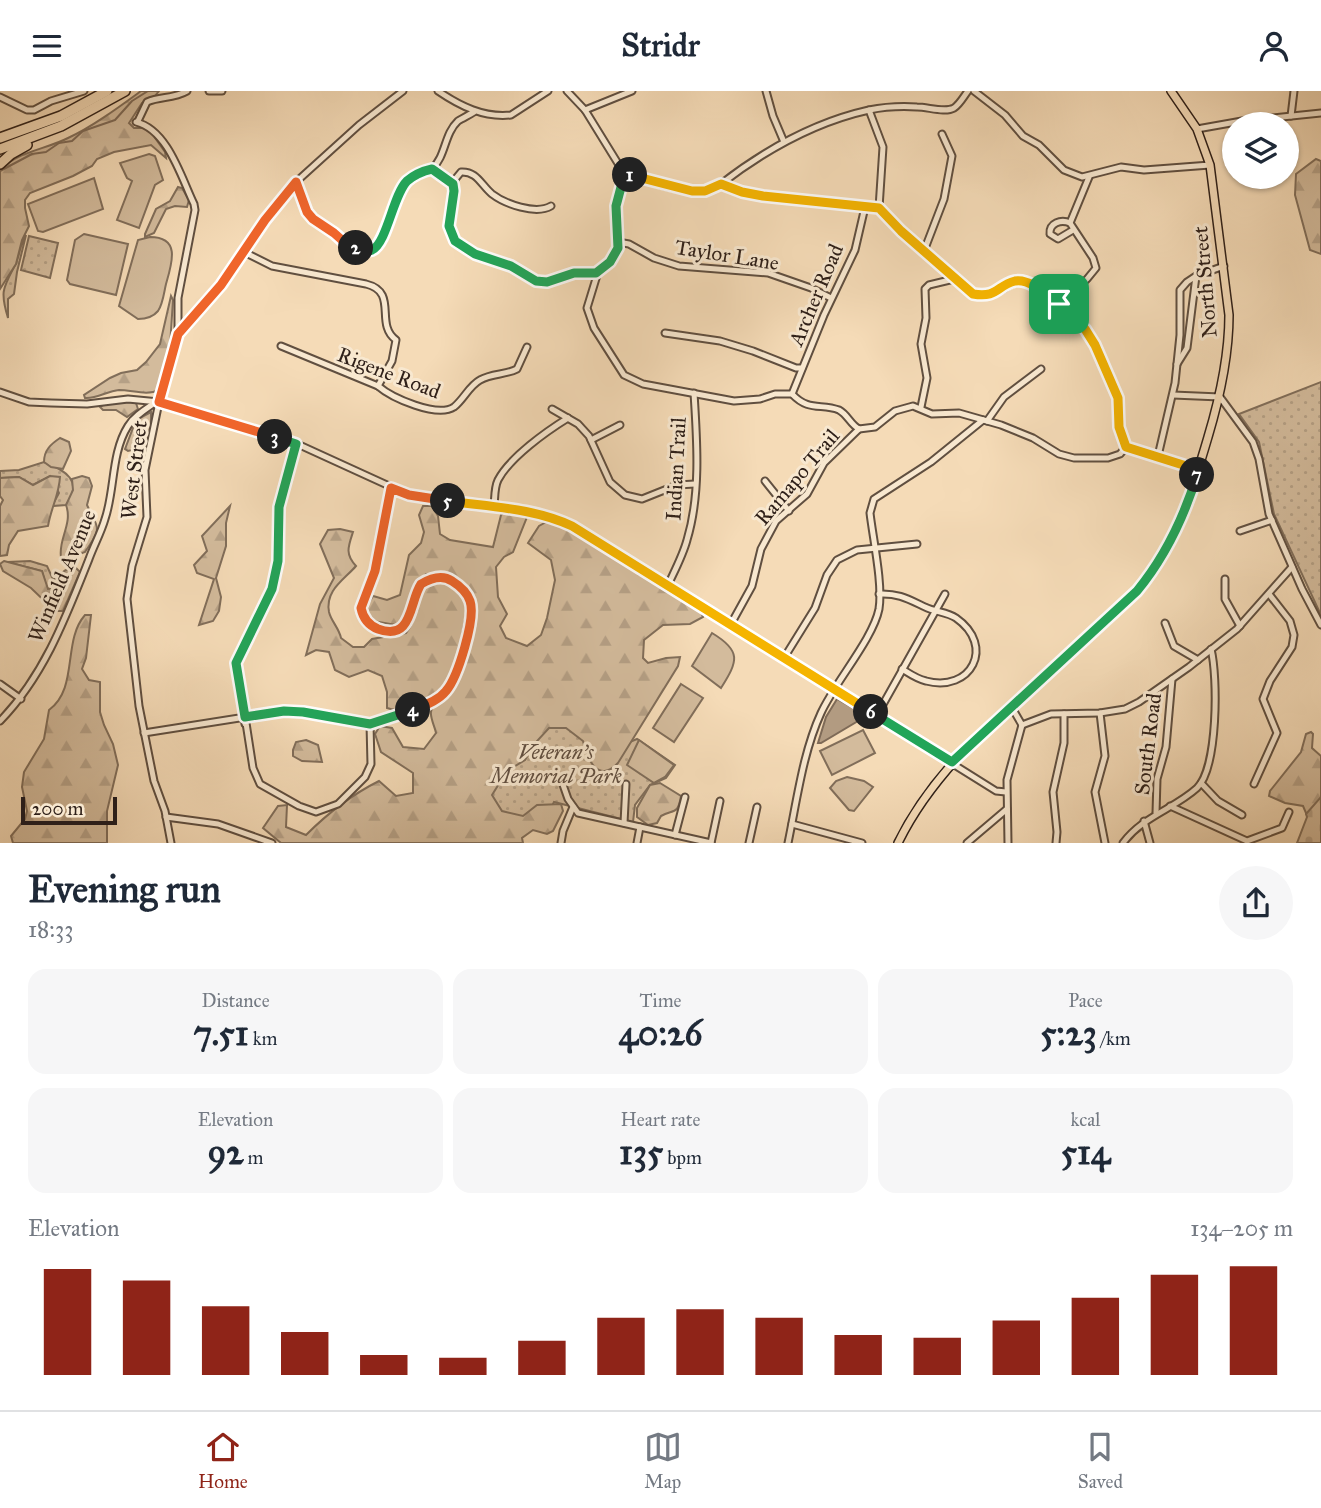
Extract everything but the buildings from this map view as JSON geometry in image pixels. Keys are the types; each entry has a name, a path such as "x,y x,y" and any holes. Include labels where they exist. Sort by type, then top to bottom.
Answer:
{"highway":[{"path":"0,136 42,124 107,91"},
{"path":"0,164 11,153 77,121 125,91"},
{"path":"0,149 48,132 94,110"}],"main road":[{"name":"North Street","path":"898,843 952,762 1123,606 1144,583 1180,523 1220,397 1229,340 1224,266 1210,165 1197,129 1171,91"}],"street":[{"path":"0,97 27,110 34,110 51,101 84,91"},
{"name":"West Street","path":"171,843 144,733 127,599 132,566 146,520 145,470 157,402 178,334 178,298 192,229 194,204 167,149 155,132 137,122 147,102 176,97 187,91"},
{"path":"209,91 222,91"},
{"path":"178,334 210,299 265,220 296,182 359,125 402,91"},
{"path":"438,91 474,112 511,115 548,91"},
{"path":"567,91 585,110 625,172 692,191 705,191 721,184 784,142 832,122 869,110 916,107 950,109 956,106 968,91"},
{"path":"585,110 632,91"},
{"path":"766,91 784,142"},
{"path":"974,91 1005,115 1023,136 1039,145 1064,170 1082,177 1121,167 1144,170 1210,165"},
{"path":"1291,112 1294,91"},
{"path":"869,110 883,147 879,208"},
{"path":"296,182 307,212 313,219 351,247 369,251 374,249 380,240 404,184 412,177 432,169 439,161 454,126 474,112"},
{"path":"1299,114 1321,113"},
{"path":"1197,129 1222,123"},
{"path":"924,251 944,199 952,156 942,134"},
{"path":"432,169 452,183 454,191 449,220 450,233 455,241 466,250 511,266 540,282 553,281 574,273 598,272 614,257 618,242 616,206 625,172"},
{"path":"452,183 461,172 466,172 474,175 500,199 532,208 543,209 551,206"},
{"path":"1059,304 1096,268 1093,258 1070,223 1090,177"},
{"path":"721,184 763,196 879,208 967,291 983,295 994,294 1013,282 1023,281 1059,304 1085,329 1095,345 1118,398 1119,427 1126,447"},
{"name":"Archer Road","path":"792,394 831,298 855,250 865,207"},
{"path":"1070,223 1062,221 1055,224 1050,229 1050,235 1058,239 1073,230"},
{"name":"Taylor Lane","path":"618,242 629,244 654,258 679,266 768,273 831,298"},
{"path":"244,252 272,266 366,284 379,290 383,297 390,335 396,340 392,361 378,386"},
{"path":"1158,456 1173,395 1180,290 1196,276 1224,266"},
{"path":"598,272 587,308 594,328 621,372 643,384 734,401 792,394 797,400 816,408 841,411 859,429"},
{"path":"1177,364 1187,348 1196,276"},
{"path":"954,279 929,285 925,289 926,318 921,344 927,377 921,407 932,414 954,412 985,420 1026,435 1059,454 1074,459 1108,458 1120,454 1126,447"},
{"path":"665,333 720,341 791,367 802,368"},
{"name":"Rigene Road","path":"281,346 439,412 452,408 483,378 517,369 527,347"},
{"path":"788,843 817,724 833,689 871,631 878,611 870,513 874,499 932,462 985,420 1003,397 1041,369"},
{"path":"0,392 29,402 52,404 87,404 128,399 157,402 296,444 391,488 425,498 533,513 556,519 668,585 996,791 1006,792"},
{"name":"Indian Trail","path":"668,585 688,539 695,484 697,437 694,393"},
{"path":"1173,395 1220,397 1253,442 1272,520 1321,625"},
{"name":"Winfield Avenue","path":"0,721 28,689 59,631 105,520 118,454 126,430 134,418 157,402"},
{"name":"Ramapo Trail","path":"731,624 752,586 766,537 776,521 807,494 824,463 859,429 875,427 904,407 921,407"},
{"path":"552,409 578,424 591,439 610,482 625,495 647,498 677,485 695,484"},
{"path":"494,507 496,484 507,467 539,438 569,418"},
{"path":"591,439 620,425"},
{"path":"296,444 279,507 278,561 272,589 236,663 253,768 260,784 299,806 316,812 338,804 365,777 371,764 370,724"},
{"path":"1126,447 1199,470"},
{"path":"765,481 789,511"},
{"path":"144,733 284,711 370,724 432,702 447,690 461,661 471,611 470,601 462,588 450,579 440,577 421,584 410,617 403,627 395,630 383,630 365,620 361,611 375,571 391,488"},
{"path":"1240,531 1272,520"},
{"path":"784,658 815,608 834,563 852,551 917,544"},
{"path":"1022,725 1051,714 1100,713 1125,709 1172,679 1240,626 1292,567"},
{"path":"1225,579 1225,599 1240,626"},
{"path":"878,594 902,596 934,611 950,615 966,627 977,650 974,663 965,675 951,682 925,681 902,669"},
{"path":"877,715 945,594"},
{"path":"1254,784 1277,733 1264,703 1264,692 1294,642 1290,621 1269,594"},
{"path":"1165,623 1174,646 1198,660"},
{"path":"1123,843 1144,821 1201,783 1210,754 1214,724 1215,685 1211,649"},
{"name":"South Road","path":"1156,813 1157,779 1166,747 1172,679"},
{"path":"0,684 21,699"},
{"path":"1156,690 1171,697"},
{"path":"1008,843 1006,792 1022,725 1011,706"},
{"path":"1100,713 1105,756 1095,792 1105,843"},
{"path":"1056,843 1053,792 1063,743 1064,714"},
{"path":"561,779 564,792 579,813 711,843 720,801"},
{"path":"1201,783 1218,801 1242,815"},
{"path":"624,823 626,784"},
{"path":"675,835 685,797"},
{"path":"1170,806 1247,841 1282,828 1289,813"},
{"path":"561,841 573,807"},
{"path":"749,843 757,807"},
{"path":"967,843 1007,809"},
{"path":"166,817 218,824 272,843"},
{"name":"South Road","path":"1144,821 1150,843"},
{"path":"792,824 862,843"},
{"path":"637,843 640,827"}],"green space":[{"path":"141,91 159,91 142,103 129,123 134,128 148,128 165,152 166,158 151,145 114,152 97,159 92,166 73,176 30,193 25,200 29,226 16,264 0,289 0,170 14,159 60,142 86,128"},
{"path":"149,154 155,156 163,180 155,185 139,228 117,220 132,181 127,178 120,163"},
{"path":"1316,159 1321,161 1321,254 1310,250 1295,195 1295,189 1299,189 1299,172"},
{"path":"94,178 103,209 43,232 38,231 28,204"},
{"path":"178,187 182,188 189,200 187,207 175,206 166,209 154,233 145,237 156,209 170,201"},
{"path":"84,234 128,244 116,295 70,284 67,280 75,240"},
{"path":"26,235 14,294 8,299 8,318 4,291"},
{"path":"29,236 58,243 50,278 21,270"},
{"path":"150,237 166,241 170,246 172,260 160,308 151,316 138,319 119,306 138,240"},
{"path":"171,296 170,346 159,390 144,393 119,390 85,398 84,395 110,378 137,370 146,362 160,344"},
{"path":"1321,382 1321,615 1274,514 1259,442 1239,414"},
{"path":"107,403 136,403 138,409 127,417 116,410 103,410 100,407"},
{"path":"151,412 151,428 145,447 128,451 125,449 136,420"},
{"path":"60,438 69,442 71,451 63,469 51,467 44,462 49,448"},
{"path":"44,462 70,477 73,489 66,505 52,506 59,493 50,476 33,485 19,477 0,478 0,471 19,470"},
{"path":"50,476 60,477 48,526 18,531 9,545 7,555 0,556 0,506 3,500 0,496 0,478 19,477 33,485"},
{"path":"82,476 89,478 92,486 87,505 97,528 85,552 64,560 61,550 68,519 66,505 73,490 72,479"},
{"path":"230,506 226,523 226,546 216,578 221,597 219,611 213,621 199,625 214,579 197,573 194,565 207,551 202,536"},
{"path":"423,506 432,506 438,516 440,534 450,540 493,547 501,515 507,510 527,517 513,552 504,557 496,567 498,597 507,614 500,626 506,638 527,646 541,635 555,580 551,560 528,543 539,526 548,521 563,525 701,612 703,617 690,624 663,625 644,640 643,658 648,663 680,657 678,666 618,763 611,769 605,771 594,767 583,741 566,728 549,728 525,760 507,771 492,795 502,811 523,816 537,805 561,804 563,811 553,831 547,834 533,830 522,838 523,843 281,843 263,828 278,806 287,805 286,827 306,835 340,805 379,781 396,796 413,793 413,773 381,752 375,734 380,726 392,728 403,747 424,749 436,733 431,717 432,708 458,679 466,659 473,610 469,590 463,583 455,577 426,574 417,587 407,615 396,625 373,621 366,614 373,596 387,600 400,595 409,555 421,543 424,532 419,515"},
{"path":"328,530 353,532 348,550 356,566 333,591 329,612 341,638 353,647 364,647 372,639 406,633 421,593 433,582 444,581 457,587 464,598 465,630 461,648 443,691 408,708 394,710 387,708 387,692 382,676 368,670 349,677 335,670 329,652 316,650 306,655 320,604 334,578 320,544"},
{"path":"4,561 42,571 48,589 56,588 64,571 76,568 80,572 63,611 55,611 31,588 3,571 0,564"},
{"path":"30,561 47,566 56,580 61,573 56,588 47,589 42,571 7,562"},
{"path":"85,615 91,615 86,658 82,669 89,680 100,682 100,712 118,765 107,811 107,843 13,843 11,836 25,819 27,811 22,787 24,772 44,739 49,710 64,690 74,638"},
{"path":"712,633 728,645 734,657 731,671 721,688 692,666"},
{"path":"681,684 703,698 674,742 653,728"},
{"name":"Veteran's Memorial Park","path":"557,721 630,742 637,739 675,765 666,778 650,785 635,805 633,822 554,802 541,829 492,812 482,789 501,764"},
{"path":"863,730 875,753 832,775 820,751"},
{"path":"1311,732 1312,748 1321,756 1321,803 1309,820 1303,806 1285,803 1269,796 1270,791 1301,752 1306,734"},
{"path":"306,740 318,745 322,762 302,761 293,756 296,742"},
{"path":"639,740 674,765 665,777 654,783 627,765"},
{"path":"847,777 864,781 873,787 854,811 849,810 830,788 836,781"},
{"path":"660,783 681,796 680,802 675,811 661,816 657,823 648,825 637,817 637,808 650,785"},
{"path":"1321,797 1321,843 1297,843 1306,814"}],"shaded area":[{"path":"837,699 862,713 863,718 818,743 826,717"}],"waterway":[{"path":"0,171 32,154 46,152 59,143 72,141 83,131 115,120 132,101 148,91"}],"route":[{"path":"432,169 455,187 449,226 455,241 466,250 511,266 540,282 553,281 574,273 600,272 614,257 618,248 616,206 625,172 692,191 705,191 721,184 763,196 879,208 967,291 973,294 994,294 1013,282 1023,281 1059,304 1076,318 1095,345 1118,398 1119,427 1126,447 1199,470 1180,523 1137,591 952,762 572,526 533,513 425,498 391,488 379,555 361,611 365,620 373,626 383,630 395,630 403,627 410,617 416,593 427,580 446,577 462,588 471,605 469,624 461,661 447,690 432,702 370,724 303,712 284,711 245,717 236,663 272,589 278,561 279,507 296,444 159,402 178,334 229,275 265,220 296,182 307,212 313,219 351,247 369,251 374,249 380,240 404,184 412,177 432,169"}]}
